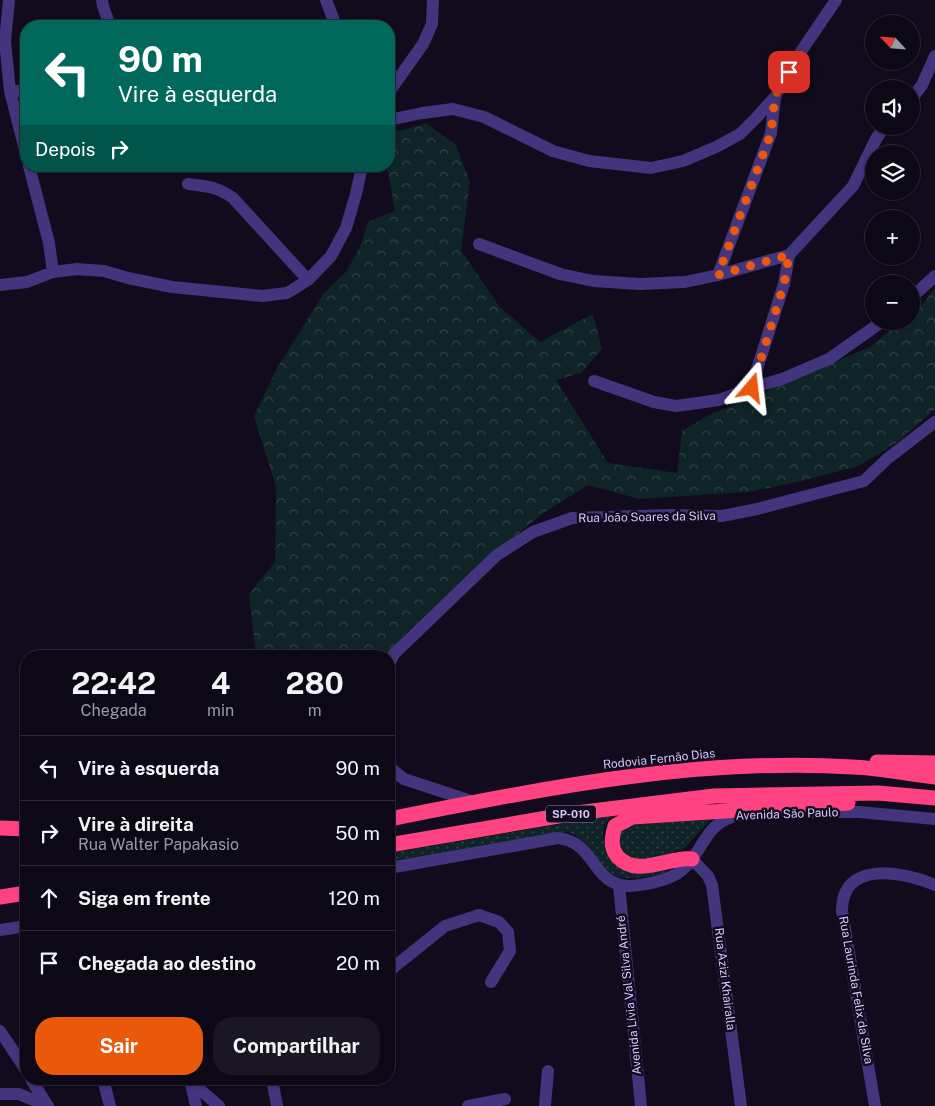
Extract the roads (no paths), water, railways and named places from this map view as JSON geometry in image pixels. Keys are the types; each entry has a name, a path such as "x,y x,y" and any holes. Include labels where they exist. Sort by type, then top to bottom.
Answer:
{"highway":[{"path":"854,766 876,762 935,763"},
{"name":"Rodovia Fernão Dias","path":"395,818 552,788 638,775 739,767 795,765 854,766 935,778"},
{"path":"692,859 680,859 645,866 632,865 624,862 617,855 612,846 611,837 615,826 632,817 867,802 878,792"},
{"name":"SP-010","path":"395,844 576,813 714,796 878,792 935,798"},
{"path":"0,828 20,829"},
{"path":"1,897 20,894"}],"street":[{"path":"9,0 5,42 10,91 20,130"},
{"path":"102,0 108,20"},
{"path":"395,84 423,44 432,24 433,0"},
{"path":"395,119 422,113 453,110 484,118 553,151 589,161 651,168 683,161 740,134 775,96 796,59 836,0"},
{"path":"328,2 334,20"},
{"path":"920,88 935,56"},
{"path":"10,91 20,91"},
{"path":"718,275 771,133 775,96"},
{"path":"479,244 560,274 593,281 640,284 685,282 718,275 789,255 853,186 879,135"},
{"path":"31,172 49,243 53,272"},
{"path":"0,286 27,282 53,272 77,269 104,271 159,285 262,296 287,293 308,280 331,256 346,228 361,172"},
{"path":"188,184 222,190 233,198 308,280"},
{"path":"752,388 784,284 789,255"},
{"path":"920,290 935,276"},
{"path":"594,381 654,402 676,406 718,400 782,379 829,358 870,330"},
{"name":"Rua João Soares da Silva","path":"395,653 497,555 533,532 572,518 670,515 722,516 757,509 864,481 935,422"},
{"path":"395,772 404,779 474,802"},
{"name":"Avenida São Paulo","path":"618,885 632,886 672,877 692,859 719,822 730,816 780,812 859,812 935,818"},
{"path":"395,867 558,838 572,841 579,845 607,879 618,885"},
{"name":"Rua Azizi Khairalla","path":"692,859 708,876 712,885 741,1106"},
{"name":"Rua Laurinda Felix da Silva","path":"875,1106 842,911 842,898 853,881 866,874 916,877 935,885"},
{"name":"Avenida Lívia Val Silva André","path":"618,885 640,1106"},
{"path":"395,966 445,926 479,915 499,922 508,932 510,951 491,982"},
{"path":"0,930 20,927"},
{"path":"0,1031 20,1061"},
{"path":"545,1106 548,1071"},
{"path":"35,1085 47,1105"},
{"path":"105,1085 110,1106"},
{"path":"191,1085 196,1106"},
{"path":"196,1085 219,1106"},
{"path":"273,1085 277,1106"},
{"path":"0,1094 19,1094 47,1105"},
{"path":"468,1106 506,1098"}]}
